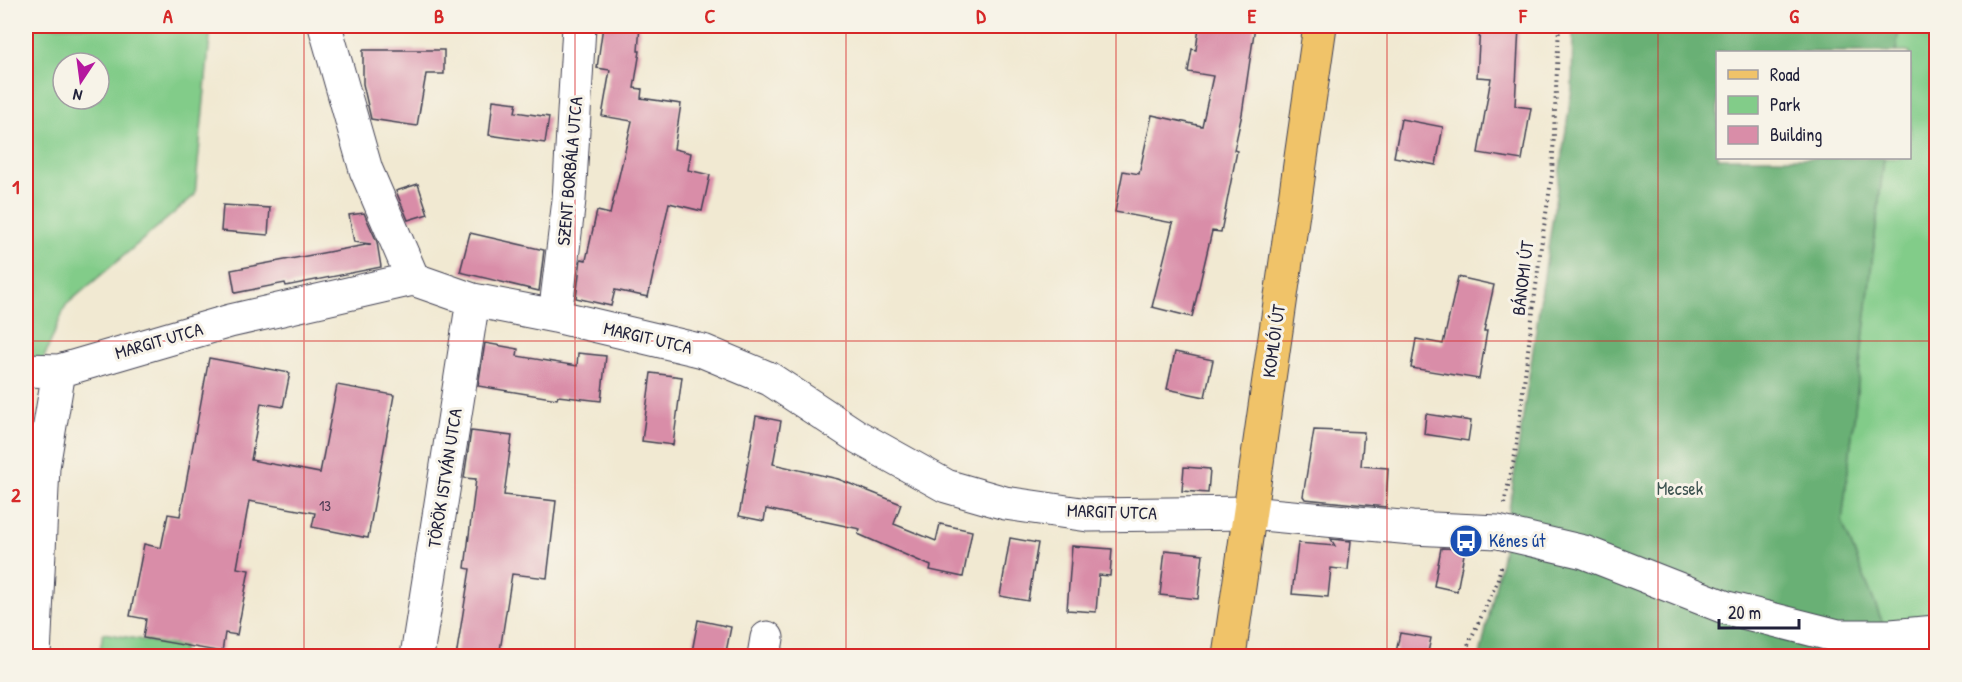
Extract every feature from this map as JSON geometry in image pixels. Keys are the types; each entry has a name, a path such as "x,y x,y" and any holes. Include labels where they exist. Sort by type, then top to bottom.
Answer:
{"main road":[{"name":"KOMLÓI ÚT","path":"1229,657 1320,26"}],"street":[{"path":"324,26 366,170 413,279"},
{"name":"SZENT BORBÁLA UTCA","path":"555,316 569,200 579,26"},
{"name":"MARGIT UTCA","path":"26,370 59,371 230,321 413,279 473,300 555,316 703,351 770,378 858,437 946,486 1005,503 1088,515 1249,513"},
{"name":"TÖRÖK ISTVÁN UTCA","path":"417,657 473,300"},
{"path":"34,657 43,467 59,371"},
{"path":"1249,513 1412,528 1504,533 1584,552 1727,608 1838,636 1891,636 1936,632"}],"path":[{"name":"BÁNOMI ÚT","path":"1463,657 1497,582 1552,175 1559,26"}],"green space":[{"path":"26,26 211,26 195,195 66,305 26,401"},
{"name":"Mecsek","path":"1573,26 1899,26 1896,51 1716,51 1716,159 1884,159 1842,522 1896,656 1480,656 1502,556 1572,89"},
{"path":"1899,26 1936,26 1936,656 1896,656 1842,522 1884,159 1911,159 1911,51 1896,51"},
{"path":"103,633 184,647 182,656 99,656"}],"building":[{"path":"603,26 640,26 638,51 640,51 634,88 642,89 641,98 681,104 674,149 691,153 688,170 710,175 702,211 669,203 648,297 615,290 611,306 576,298 581,259 586,260 597,211 610,214 632,121 602,116 610,70 597,68"},
{"path":"1199,26 1225,29 1226,26 1255,26 1242,114 1234,150 1237,151 1221,232 1212,231 1192,317 1152,307 1173,223 1115,212 1123,171 1139,174 1152,115 1202,126 1213,76 1188,72 1192,49 1196,50"},
{"path":"1480,26 1519,26 1515,106 1531,108 1522,160 1478,153 1491,78 1477,77"},
{"path":"363,50 444,50 444,74 426,74 417,126 371,119 363,84"},
{"path":"493,100 517,103 515,112 549,117 545,143 489,135"},
{"path":"1401,119 1443,127 1436,165 1394,157"},
{"path":"418,184 428,214 408,220 396,191"},
{"path":"223,205 270,208 268,235 221,231"},
{"path":"364,213 377,242 381,267 286,286 285,283 235,293 231,270 371,244 354,242 349,215"},
{"path":"470,233 544,250 539,291 460,272"},
{"path":"1458,277 1494,285 1484,331 1487,331 1479,379 1411,368 1416,339 1443,344"},
{"path":"485,343 518,349 517,356 577,366 578,353 606,356 601,401 558,396 557,399 478,386"},
{"path":"1175,352 1213,360 1205,397 1167,389"},
{"path":"209,358 290,373 283,407 261,403 251,460 320,473 337,385 394,395 368,538 312,527 315,513 249,501 237,568 249,570 237,635 225,633 222,652 143,638 146,619 130,616 144,544 161,548 168,514 180,516"},
{"path":"651,373 682,377 673,445 642,441"},
{"path":"1426,414 1471,421 1468,441 1424,434"},
{"path":"756,416 781,421 773,464 838,479 901,504 894,524 936,541 940,524 972,531 963,577 930,570 931,566 858,534 860,529 766,509 764,521 739,516"},
{"path":"1314,430 1364,432 1361,466 1388,468 1386,507 1305,499 1303,496"},
{"path":"471,431 512,436 504,495 556,501 547,578 512,574 499,657 456,657 470,569 465,568 476,479 464,478"},
{"path":"1184,467 1210,469 1208,493 1182,491"},
{"path":"1010,538 1038,543 1028,601 1000,596"},
{"path":"1331,539 1351,541 1348,570 1331,568 1328,597 1292,594 1298,543 1335,546"},
{"path":"1072,546 1112,549 1110,576 1099,575 1096,612 1067,610"},
{"path":"1441,548 1465,549 1457,591 1434,586"},
{"path":"1165,550 1203,554 1198,599 1160,595"},
{"path":"698,620 731,627 725,657 691,657"},
{"path":"1400,633 1431,638 1427,657 1395,657"}],"place":[{"name":"Kénes út","path":"1466,541"}]}
